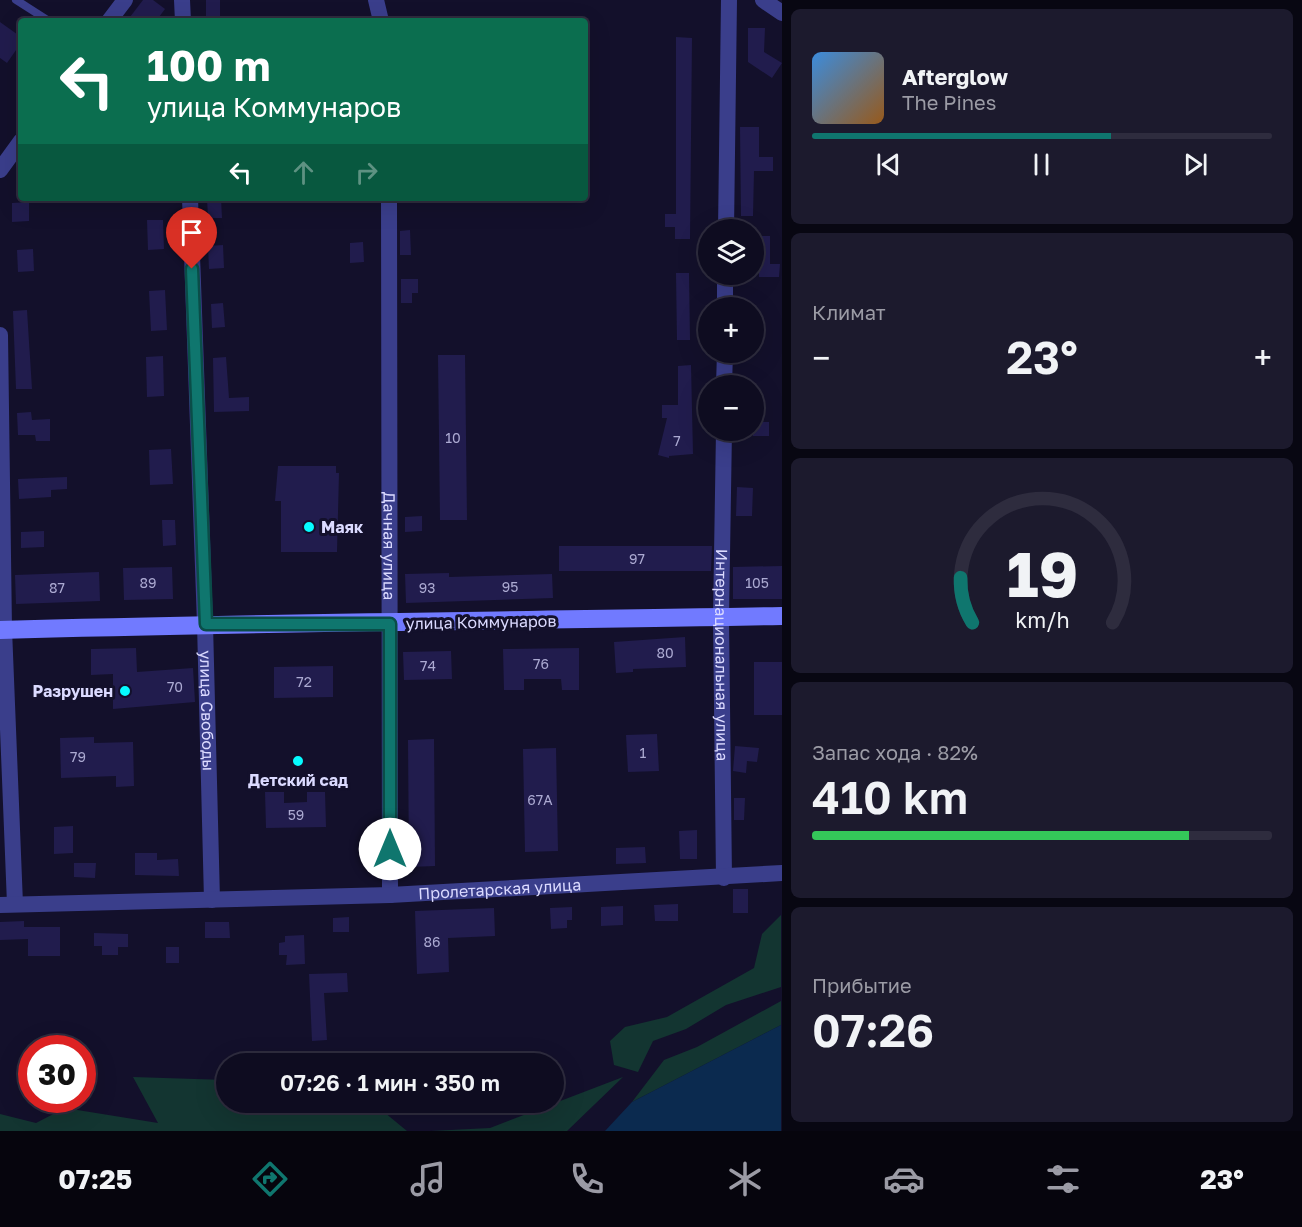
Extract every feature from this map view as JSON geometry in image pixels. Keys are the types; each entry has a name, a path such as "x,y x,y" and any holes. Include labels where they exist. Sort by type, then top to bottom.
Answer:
{"main road":[{"name":"улица Коммунаров","path":"2,629 782,616"}],"street":[{"path":"111,18 125,0"},
{"path":"182,0 183,18"},
{"path":"376,0 380,18"},
{"path":"726,219 729,0"},
{"path":"763,0 782,13"},
{"path":"0,170 18,145"},
{"name":"улица Свободы","path":"190,201 206,624 212,900"},
{"name":"Дачная улица","path":"389,201 390,894"},
{"path":"0,335 7,904"},
{"name":"Интернациональная улица","path":"724,441 721,618 724,878"},
{"name":"Пролетарская улица","path":"7,904 390,894 724,878 782,873"}],"lane":[{"path":"16,0 44,18"}],"green space":[{"path":"781,915 781,987 726,1005 686,1029 653,1041 638,1072 614,1065 610,1041 625,1027 667,1017 754,968 762,934"},
{"path":"781,1001 781,1025 632,1102 664,1060 697,1047"},
{"path":"133,1077 216,1080 216,1113 385,1113 407,1131 0,1131 0,1114 36,1123 55,1113 96,1113 158,1123"},
{"path":"623,1077 567,1131 431,1131 490,1128 529,1113 564,1113 564,1100"}],"water":[{"path":"781,1025 781,1131 605,1131 632,1102"}],"building":[{"path":"143,0 153,0 165,9 158,18 129,18"},
{"path":"206,0 220,0 220,18 206,18"},
{"path":"0,22 18,35 18,47 7,63 0,58"},
{"path":"748,28 765,28 764,52 782,63 772,78 748,62"},
{"path":"676,37 692,38 690,239 675,239 675,227 665,227 665,214 676,214"},
{"path":"740,127 759,127 759,157 773,157 773,171 754,171 753,216 741,216"},
{"path":"207,201 221,201 222,218 208,218"},
{"path":"29,202 29,221 12,222 12,203"},
{"path":"147,220 163,220 164,249 148,250"},
{"path":"410,230 411,255 400,255 400,231"},
{"path":"764,236 770,236 770,264 780,264 779,277 764,277"},
{"path":"363,242 364,262 350,263 350,243"},
{"path":"223,245 224,268 209,269 208,246"},
{"path":"33,249 34,271 18,272 17,250"},
{"path":"676,273 689,273 690,340 677,340"},
{"path":"401,279 418,279 418,293 412,293 412,303 401,303"},
{"path":"165,290 167,330 151,331 149,291"},
{"path":"223,303 225,327 212,328 211,304"},
{"path":"27,310 32,389 16,389 13,311"},
{"path":"438,355 465,355 467,520 440,520"},
{"path":"163,356 164,396 147,397 146,357"},
{"path":"226,357 229,398 249,397 249,411 214,412 213,358"},
{"path":"691,365 693,454 669,456 669,458 658,455 667,418 662,418 662,405 678,405 678,366"},
{"path":"31,412 32,420 50,419 50,441 36,441 35,435 18,435 17,413"},
{"path":"764,422 769,422 769,436 764,436"},
{"path":"171,449 173,484 150,485 149,450"},
{"name":"Маяк","path":"278,466 336,466 336,473 339,473 337,552 281,552 281,501 275,501"},
{"path":"67,477 67,489 51,490 51,497 19,499 18,479"},
{"path":"737,487 753,488 752,516 736,516"},
{"path":"422,516 422,531 405,532 405,517"},
{"path":"162,520 175,520 176,545 163,546"},
{"path":"44,531 44,547 21,548 21,532"},
{"path":"559,546 712,546 711,571 559,571"},
{"path":"782,566 782,599 733,599 733,567"},
{"path":"172,567 173,599 124,600 123,568"},
{"path":"99,572 100,601 16,604 15,575"},
{"path":"449,573 449,577 552,574 553,598 406,603 405,574"},
{"path":"685,637 686,667 633,669 633,672 616,673 614,642"},
{"path":"136,648 137,672 193,668 195,702 113,709 113,674 91,675 91,649"},
{"path":"579,648 579,690 562,690 561,679 524,679 524,690 504,690 503,649"},
{"path":"451,651 452,679 404,680 403,652"},
{"path":"754,662 782,662 782,715 754,715"},
{"path":"333,666 333,697 274,698 274,667"},
{"path":"657,734 659,771 628,772 626,735"},
{"path":"94,737 94,743 133,742 134,786 116,787 116,776 61,778 60,738"},
{"path":"434,739 435,866 409,867 408,740"},
{"path":"735,746 759,748 757,762 747,761 746,773 733,771"},
{"path":"556,748 558,851 525,852 523,749"},
{"path":"265,792 284,792 284,803 307,802 307,792 325,792 326,827 266,828"},
{"path":"734,798 745,798 744,820 734,820"},
{"path":"73,826 73,853 54,854 54,827"},
{"path":"697,830 697,859 680,859 679,831"},
{"path":"645,847 646,863 616,864 616,848"},
{"path":"135,853 157,853 157,860 178,859 179,876 135,875"},
{"path":"74,863 96,863 95,878 74,877"},
{"path":"733,889 748,889 748,913 733,913"},
{"path":"678,904 678,921 655,921 654,905"},
{"path":"623,906 623,925 601,926 601,907"},
{"path":"572,907 572,920 567,920 567,928 551,929 550,908"},
{"path":"494,908 495,936 448,938 449,972 417,974 415,911"},
{"path":"349,917 349,932 333,932 333,918"},
{"path":"24,921 24,927 60,927 60,956 28,956 28,939 0,940 0,922"},
{"path":"205,922 229,922 230,938 205,938"},
{"path":"94,933 128,934 128,947 118,947 118,955 102,955 102,946 94,946"},
{"path":"304,935 305,964 286,965 287,955 279,955 279,943 285,942 285,936"},
{"path":"166,947 179,947 179,963 166,963"},
{"path":"347,973 348,992 324,993 327,1040 312,1041 309,974"}],"place":[{"name":"Маяк","path":"309,527"},
{"name":"Разрушен","path":"125,691"},
{"name":"Детский сад","path":"298,761"}],"route":[{"path":"192,269 206,624 390,624 390,849"}]}
